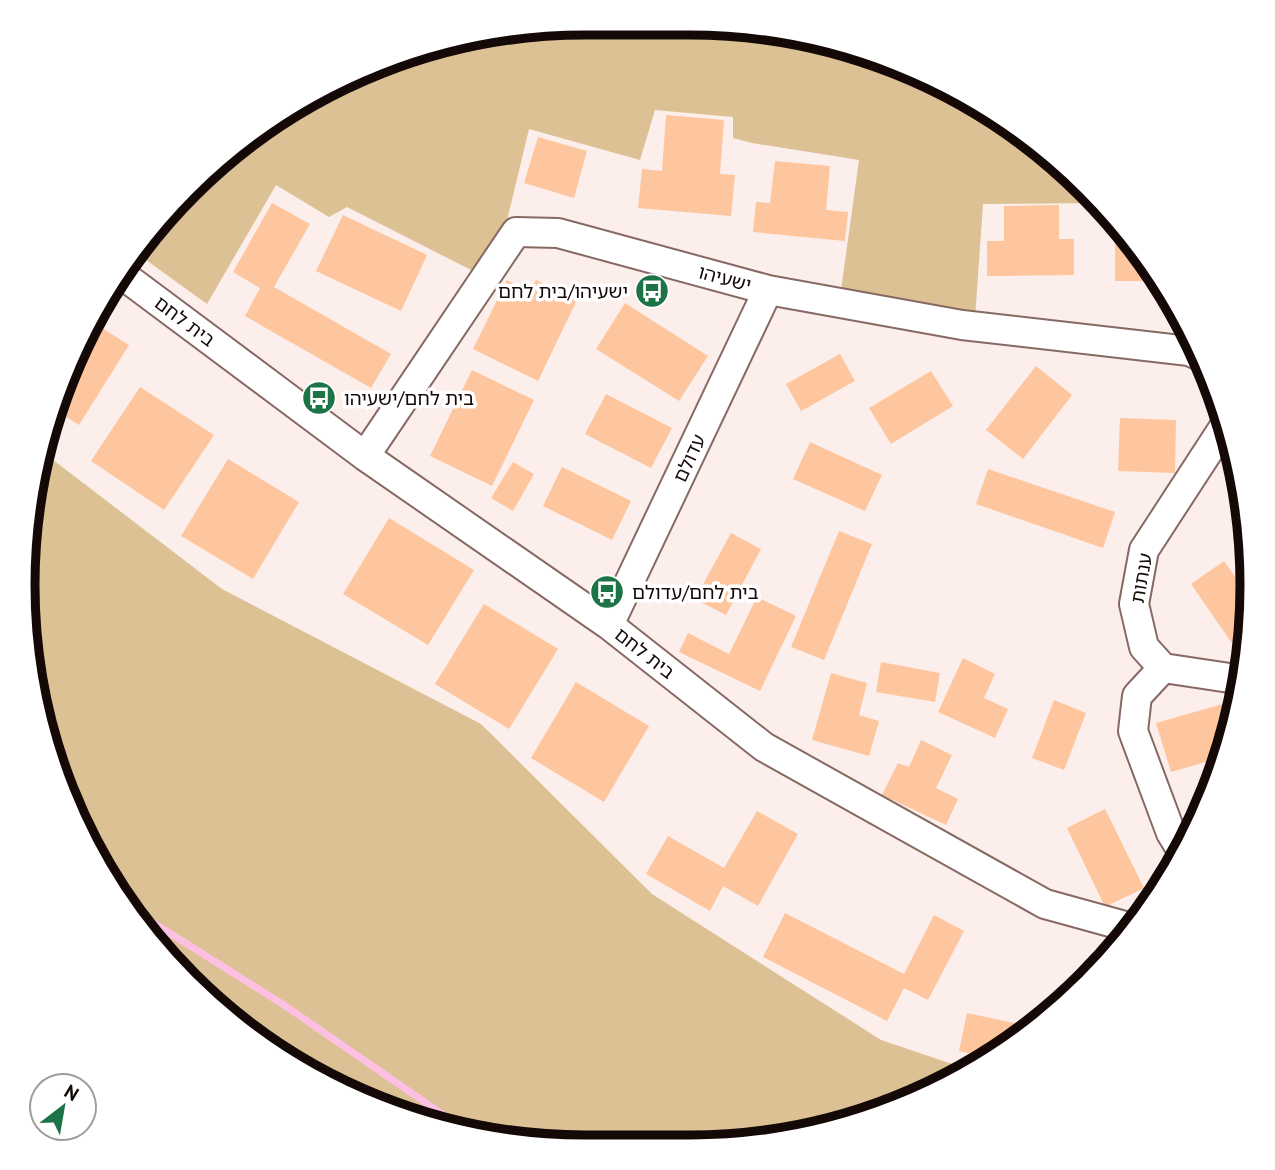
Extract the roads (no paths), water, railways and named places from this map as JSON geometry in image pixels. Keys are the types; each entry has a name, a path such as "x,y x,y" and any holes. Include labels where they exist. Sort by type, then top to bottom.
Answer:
{"street":[{"name":"ישעיהו","path":"365,456 516,232 558,233 768,290 962,325 1187,351"},
{"name":"בית לחם","path":"128,279 365,456 609,625 764,747 1045,904 1122,925"},
{"name":"עדולם","path":"609,625 768,290"},
{"name":"ענתות","path":"1163,668 1144,647 1134,604 1144,550 1219,435"},
{"path":"1176,841 1133,731 1137,696 1163,668 1231,678"}],"waterway":[{"path":"149,920 284,1005 446,1117"}],"place":[{"name":"ישעיהו/בית לחם","path":"652,291"},
{"name":"בית לחם/ישעיהו","path":"319,398"},
{"name":"בית לחם/עדולם","path":"607,592"}]}
